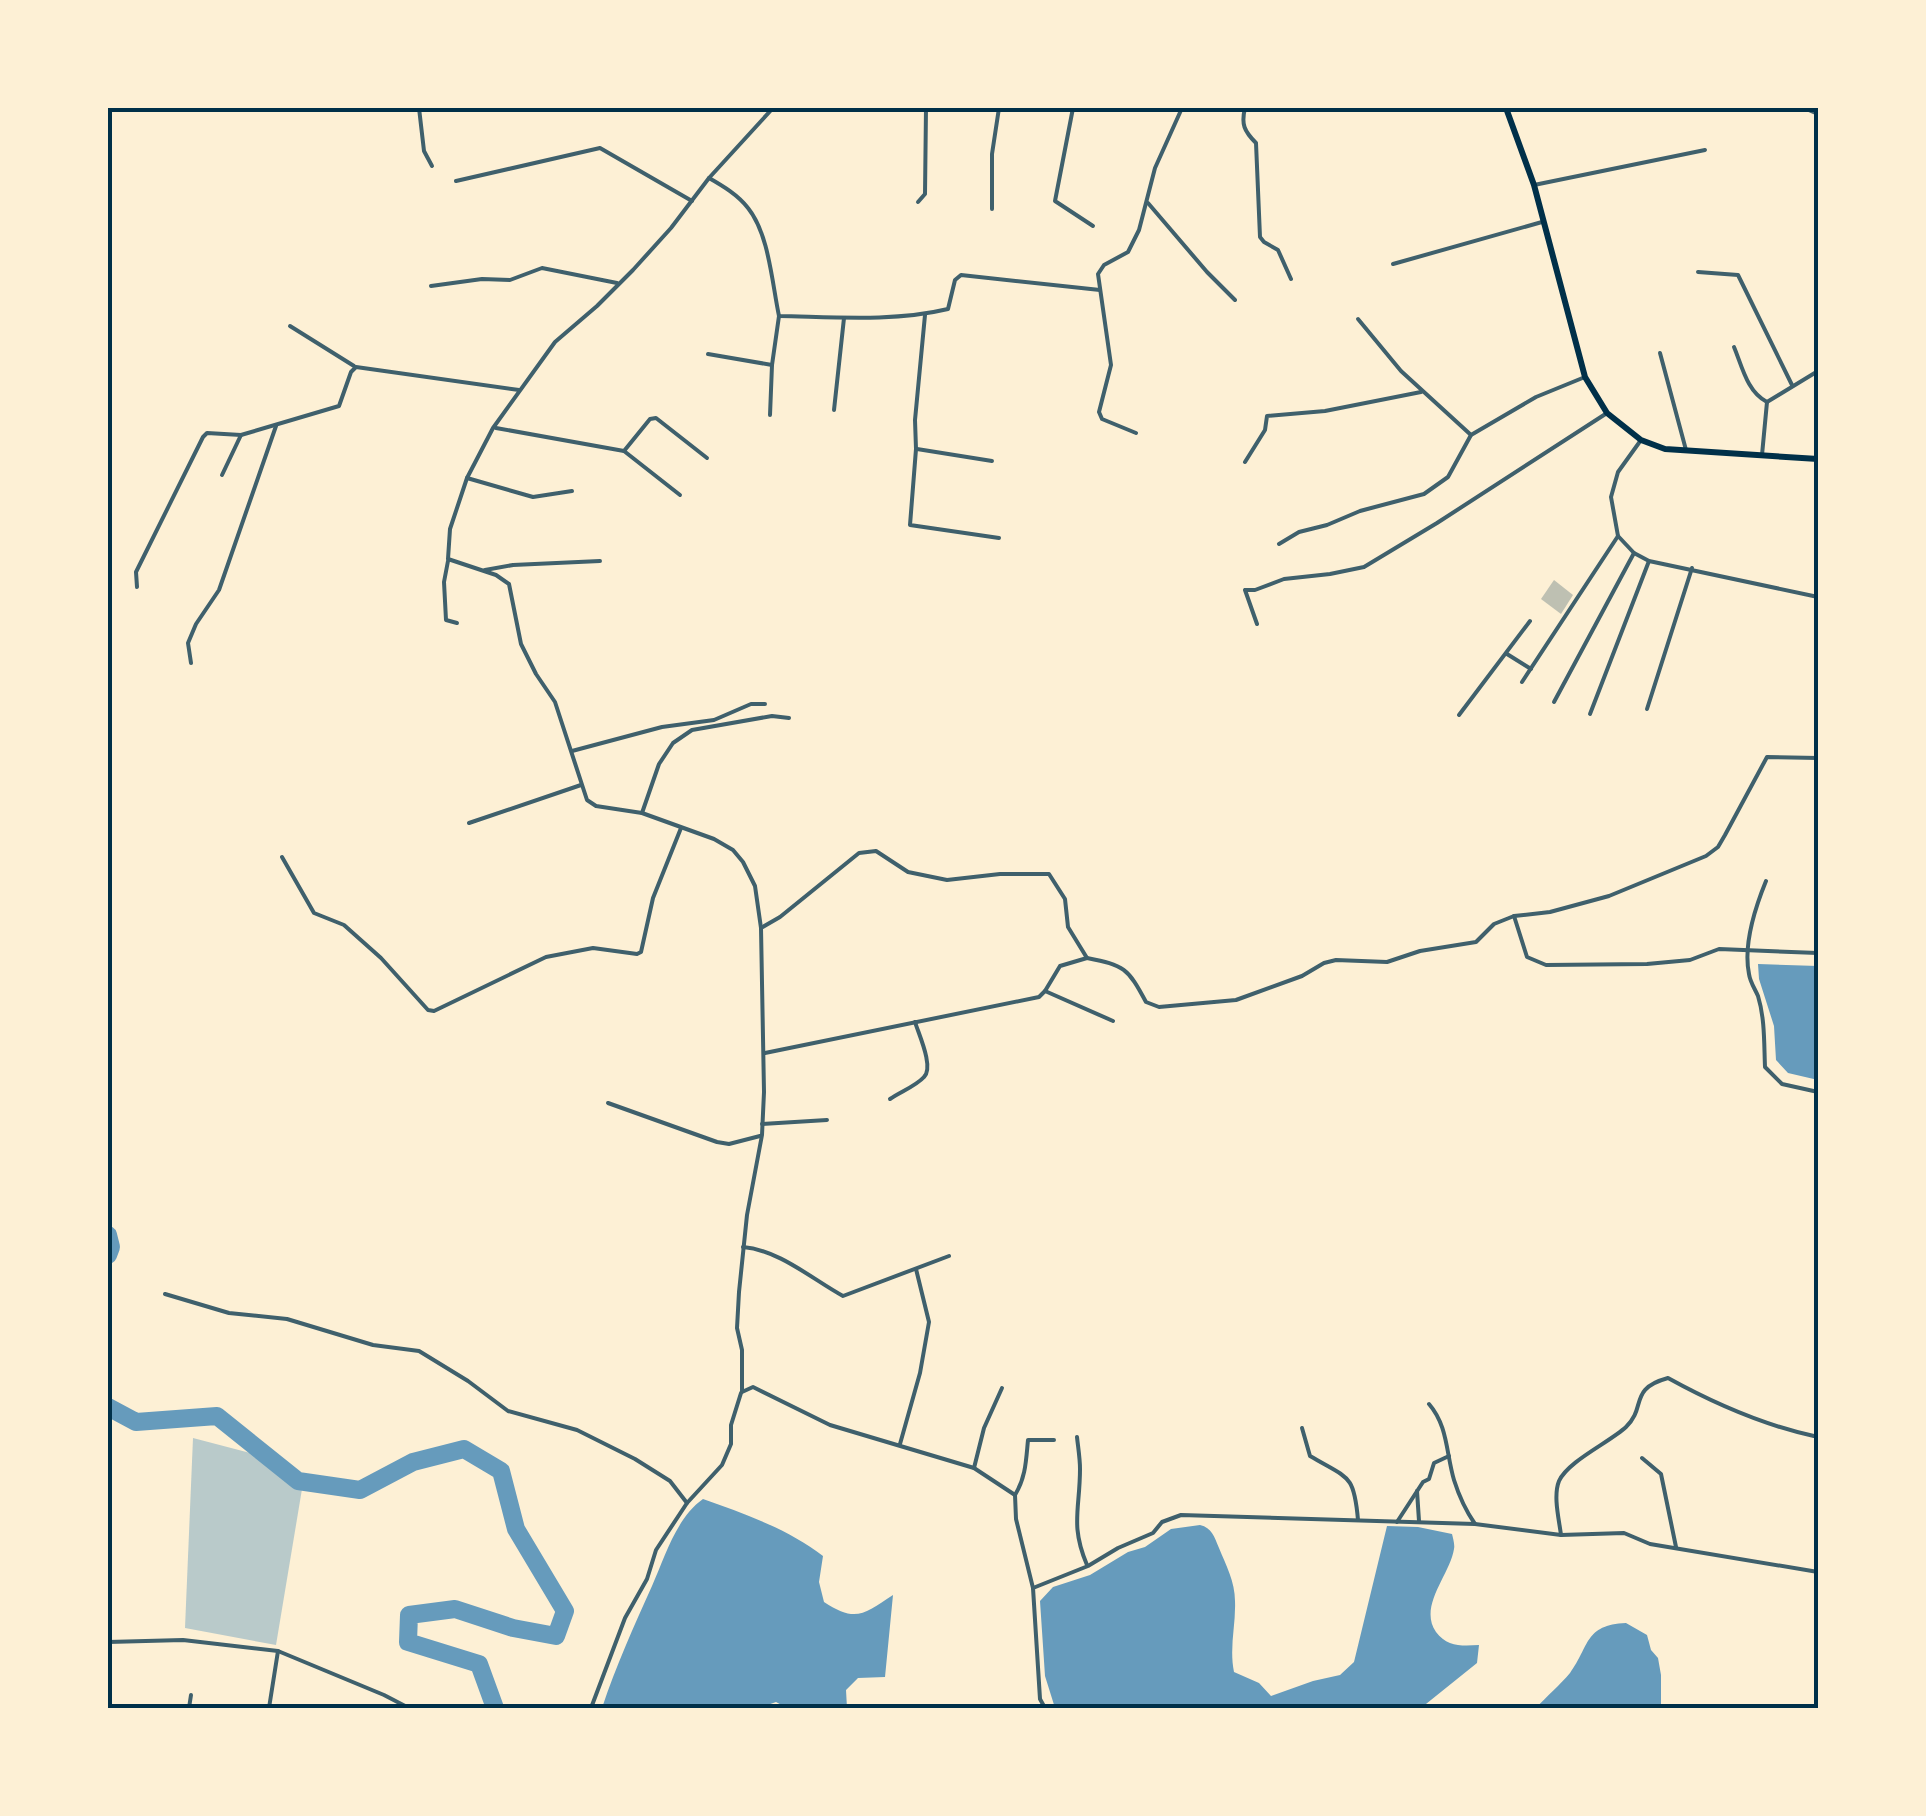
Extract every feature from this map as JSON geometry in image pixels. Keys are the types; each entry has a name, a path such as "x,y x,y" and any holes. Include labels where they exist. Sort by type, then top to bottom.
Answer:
{"main road":[{"path":"1506,108 1534,185 1585,377 1607,412 1641,440 1664,449 1818,459"}],"street":[{"path":"420,108 424,151 432,166"},
{"path":"457,623 446,620 444,582 450,529 467,478 493,428 554,342 633,270 773,108"},
{"path":"918,202 925,194 926,108"},
{"path":"992,209 992,154 998,108"},
{"path":"1073,108 1056,201 1093,226"},
{"path":"1136,433 1102,419 1100,412 1112,366 1098,274 1104,264 1128,252 1155,168 1182,108"},
{"path":"1245,108 1242,122 1256,143 1260,236 1278,250 1291,279"},
{"path":"1804,108 1818,114"},
{"path":"456,180 600,148 692,201"},
{"path":"1534,185 1705,150"},
{"path":"709,178 748,208 762,235 779,316 770,415"},
{"path":"1146,201 1234,300"},
{"path":"1393,264 1543,222"},
{"path":"431,286 482,279 510,280 542,268 618,283"},
{"path":"1698,272 1738,275 1792,385"},
{"path":"779,316 844,318 948,309 955,280 961,275 1100,290"},
{"path":"925,314 914,420 916,449 910,525 999,538"},
{"path":"834,410 844,318"},
{"path":"1817,318 1818,325"},
{"path":"1358,319 1401,371 1471,436"},
{"path":"290,326 356,367 520,390"},
{"path":"1734,346 1751,388 1767,402"},
{"path":"1660,353 1686,452"},
{"path":"708,354 772,365"},
{"path":"138,587 136,572 203,437 241,435 338,406 356,367"},
{"path":"1767,402 1818,372"},
{"path":"1280,544 1299,532 1424,494 1448,477 1471,436 1536,397 1585,377"},
{"path":"1245,462 1265,430 1268,416 1325,411 1422,392"},
{"path":"1762,455 1767,402"},
{"path":"1257,624 1245,590 1364,566 1607,412"},
{"path":"624,451 650,418 656,418 708,458"},
{"path":"191,663 188,643 219,590 276,424"},
{"path":"493,428 624,451 680,496"},
{"path":"222,475 241,435"},
{"path":"1641,440 1618,472 1612,498 1618,536 1634,554 1649,561 1818,597"},
{"path":"916,449 992,460"},
{"path":"467,478 533,497 572,491"},
{"path":"1522,682 1618,536"},
{"path":"1554,702 1634,554"},
{"path":"448,559 496,575 509,584 522,644 555,702 587,800 596,806 642,814 733,850 754,886 761,928 762,1135 743,1247 737,1328 742,1350 742,1392 731,1444 722,1465 687,1503 656,1550 591,1708"},
{"path":"1590,714 1649,561"},
{"path":"482,571 512,565 600,562"},
{"path":"1647,710 1692,568"},
{"path":"1459,715 1530,621"},
{"path":"1507,654 1531,669"},
{"path":"572,751 662,727 714,720 751,704 765,704"},
{"path":"642,814 659,764 674,743 692,730 772,716 789,718"},
{"path":"763,1053 1039,996 1060,966 1087,958 1116,964 1132,976 1146,1002 1159,1006 1236,1000 1302,976 1324,962 1386,962 1476,942 1494,924 1514,916 1550,912 1609,896 1706,856 1718,847 1767,757 1818,758"},
{"path":"469,823 582,785"},
{"path":"282,857 314,913 344,925 381,958 428,1010 434,1010 546,957 593,948 641,952 653,898 682,828"},
{"path":"761,928 780,918 859,853 876,851 908,872 947,880 1050,874 1065,900 1068,926 1087,958"},
{"path":"1766,881 1748,950 1749,975 1762,1020 1765,1067 1782,1084 1818,1092"},
{"path":"1514,916 1528,957 1546,965 1647,964 1690,960 1719,949 1818,954"},
{"path":"1045,991 1113,1022"},
{"path":"890,1099 928,1072 915,1022"},
{"path":"608,1104 717,1142 729,1144 762,1135"},
{"path":"762,1124 827,1120"},
{"path":"743,1247 757,1248 786,1262 843,1296 949,1256"},
{"path":"900,1446 929,1322 916,1269"},
{"path":"165,1294 229,1313 287,1319 373,1344 419,1351 468,1380 508,1411 578,1430 635,1459 670,1481 687,1503"},
{"path":"1561,1535 1557,1506 1560,1480 1629,1425 1642,1392 1650,1383 1668,1378 1705,1398 1794,1432 1818,1437"},
{"path":"742,1392 753,1387 830,1426 974,1468 1015,1495"},
{"path":"974,1468 984,1428 1002,1388"},
{"path":"1428,1404 1444,1430 1454,1480 1475,1524"},
{"path":"1302,1428 1310,1456 1355,1488 1358,1520"},
{"path":"1077,1437 1080,1468 1076,1526 1078,1544 1088,1566"},
{"path":"1045,1708 1040,1700 1032,1588 1016,1520 1015,1495 1026,1466 1028,1440 1054,1440"},
{"path":"1397,1522 1423,1482 1429,1479 1434,1463 1449,1456"},
{"path":"1642,1458 1661,1474 1676,1546"},
{"path":"1417,1491 1419,1522"},
{"path":"1032,1588 1088,1566 1153,1533 1162,1522 1180,1514 1475,1524 1561,1535 1624,1533 1650,1544 1818,1572"},
{"path":"108,1642 183,1640 278,1652 409,1708"},
{"path":"269,1708 278,1652"},
{"path":"189,1708 191,1695"}],"shaded area":[{"path":"193,1438 254,1454 302,1489 276,1645 185,1628"}],"water":[{"path":"1758,964 1818,966 1818,1080 1788,1073 1776,1060 1774,1026"},
{"path":"703,1499 781,1530 823,1556 819,1582 824,1602 835,1609 860,1614 893,1595 885,1677 858,1678 846,1690 847,1708 787,1708 776,1702 759,1708 602,1708 672,1539 685,1517"},
{"path":"1200,1525 1214,1536 1233,1587 1234,1672 1259,1683 1271,1696 1340,1675 1354,1662 1387,1526 1452,1534 1454,1549 1433,1601 1431,1622 1440,1637 1450,1643 1479,1645 1477,1663 1421,1708 1055,1708 1045,1676 1040,1601 1053,1587 1090,1575 1171,1529"},
{"path":"1626,1623 1647,1635 1658,1658 1661,1708 1536,1708 1570,1673 1595,1633"}],"building":[{"path":"1554,580 1573,595 1561,614 1541,599"}],"waterway":[{"path":"108,1235 108,1255"},
{"path":"108,1407 136,1422 217,1416 298,1481 360,1490 413,1462 464,1449 501,1471 516,1529 565,1611 556,1636 513,1628 455,1609 409,1615 408,1642 479,1664 495,1708"}]}
